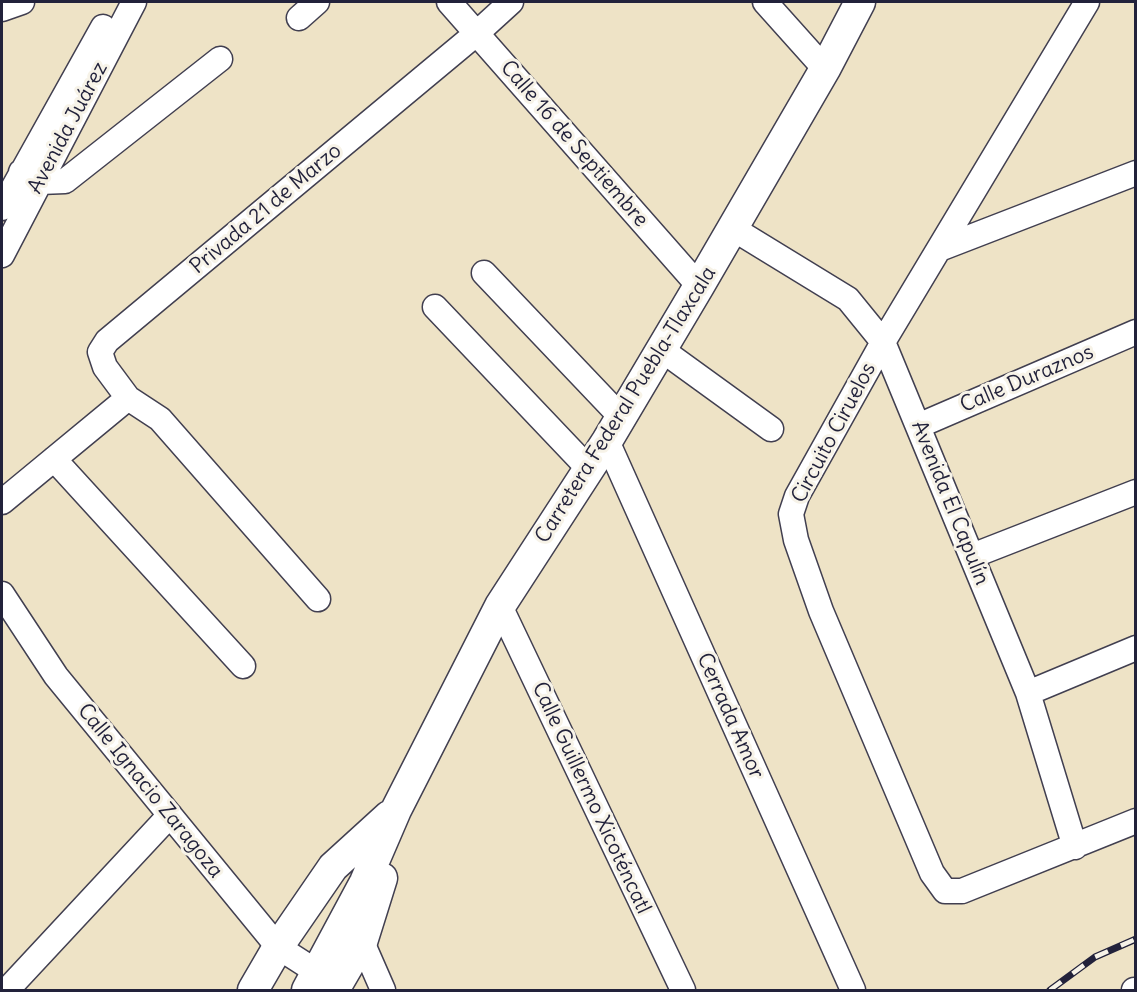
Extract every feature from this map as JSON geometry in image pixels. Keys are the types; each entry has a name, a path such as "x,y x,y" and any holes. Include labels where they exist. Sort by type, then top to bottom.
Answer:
{"main road":[{"name":"Carretera Federal Puebla-Tlaxcala","path":"253,990 306,972 365,882 396,810 500,606 589,469 662,350 825,69 860,2"},
{"name":"Carretera Federal Puebla-Tlaxcala","path":"275,990 362,942 378,897 396,810"},
{"name":"Carretera Federal Puebla-Tlaxcala","path":"306,972 333,867 396,810"}],"street":[{"path":"2,9 22,2"},
{"name":"Avenida Juárez","path":"2,255 30,177 117,2"},
{"name":"Avenida Juárez","path":"2,208 30,177 134,2"},
{"path":"299,18 316,2"},
{"name":"Calle 16 de Septiembre","path":"449,2 699,286"},
{"name":"Privada 21 de Marzo","path":"128,398 105,367 100,352 106,341 512,2"},
{"path":"765,2 825,69"},
{"name":"Circuito Ciruelos","path":"1076,847 962,891 945,891 932,873 821,611 796,540 791,514 797,496 883,342 942,248 1087,2"},
{"path":"30,177 65,181 220,59"},
{"path":"942,248 1136,173"},
{"name":"Avenida El Capulín","path":"732,228 849,299 883,342 1028,693 1076,847"},
{"name":"Cerrada Amor","path":"484,273 614,429 853,990"},
{"path":"435,307 589,469"},
{"name":"Calle Duraznos","path":"918,426 1136,333"},
{"path":"662,350 771,429"},
{"path":"2,502 128,398 160,418 318,599"},
{"path":"54,459 243,666"},
{"path":"972,556 1136,492"},
{"name":"Calle Ignacio Zaragoza","path":"2,594 56,676 170,815 306,972"},
{"name":"Calle Guillermo Xicoténcatl","path":"500,606 682,990"},
{"path":"1028,693 1136,648"},
{"path":"6,990 170,815"},
{"path":"1076,847 1136,821"},
{"path":"362,942 383,990"}],"railway":[{"path":"1050,990 1095,957 1136,939"}]}
